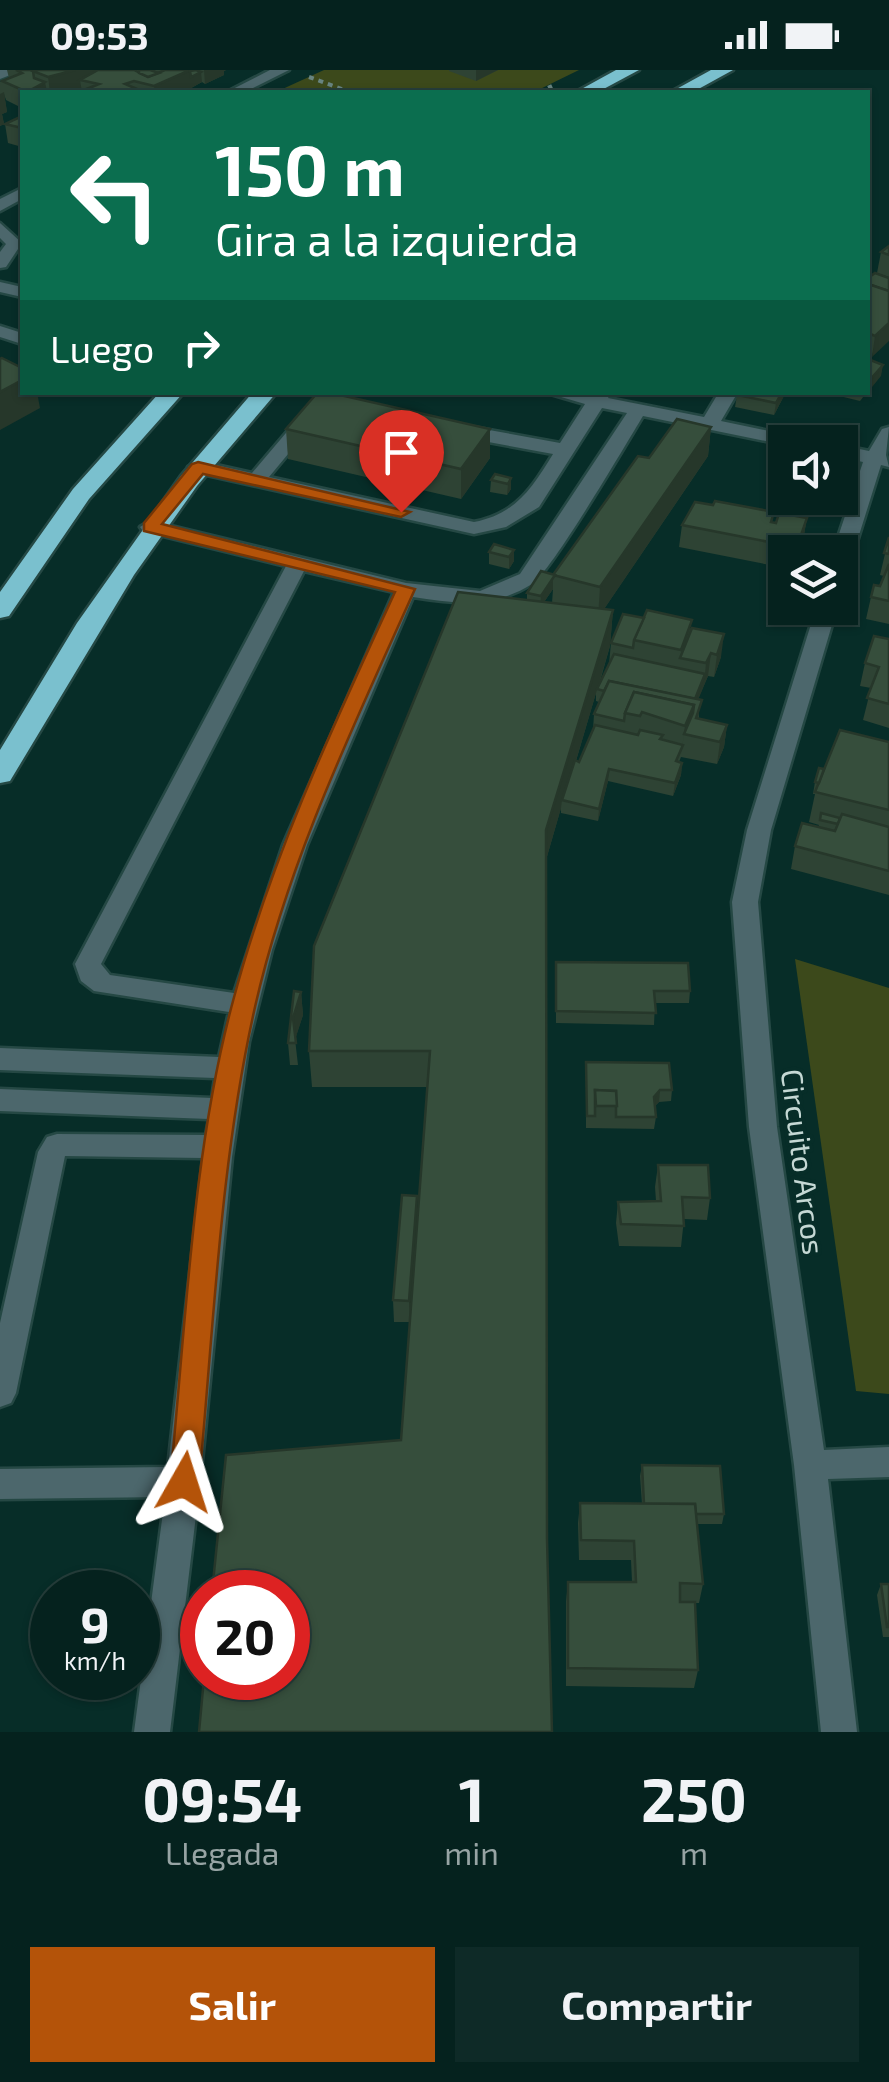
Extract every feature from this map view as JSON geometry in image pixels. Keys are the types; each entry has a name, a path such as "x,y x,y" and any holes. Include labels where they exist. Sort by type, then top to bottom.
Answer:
{"highway":[{"path":"588,90 630,70"},
{"path":"684,90 724,70"},
{"path":"0,610 81,494 170,395"},
{"path":"0,774 82,630 150,527 263,395"}],"street":[{"path":"0,75 16,70"},
{"path":"238,90 282,70"},
{"path":"0,228 19,246 0,262"},
{"path":"709,425 728,395"},
{"path":"198,468 474,528 499,523 532,503 599,397 638,410 768,437"},
{"path":"150,527 406,589 459,598 483,597 528,578 638,410"},
{"path":"256,480 300,424 324,413"},
{"path":"431,425 564,450"},
{"path":"851,535 889,433"},
{"path":"244,1004 102,984 90,974 88,964 298,561"},
{"path":"152,1732 184,1482 222,1110 244,1004 274,897 327,762 406,589"},
{"name":"Circuito Arcos","path":"821,625 759,830 745,902 747,969 763,1127 810,1465 839,1732"},
{"path":"0,1059 230,1068"},
{"path":"0,1100 222,1110"},
{"path":"0,1393 52,1152 57,1145 220,1147"},
{"path":"810,1465 889,1462"},
{"path":"0,1484 184,1482"}],"path":[{"path":"300,74 344,90"}],"green space":[{"path":"324,70 579,70 538,90 280,90"},
{"path":"795,959 889,988 889,1394 856,1391"}],"building":[{"path":"16,70 35,70 34,78 45,82 22,90 2,81 22,73"},
{"path":"35,70 75,70 48,77"},
{"path":"98,70 134,70 148,77 165,70 190,70 154,86 134,81 125,84 134,90 84,90 99,84 80,80"},
{"path":"139,70 155,70 159,73 148,77"},
{"path":"20,117 20,128 5,124"},
{"path":"875,273 889,278 889,291 871,285 870,277"},
{"path":"870,285 889,291 889,323 875,336 870,334"},
{"path":"0,359 20,367 20,381 0,392"},
{"path":"870,360 883,365 870,380"},
{"path":"315,395 340,395 490,429 461,469 286,429"},
{"path":"737,395 780,395 776,403"},
{"path":"677,419 711,427 600,587 553,575 638,456 649,458"},
{"path":"495,474 511,478 508,484 491,480"},
{"path":"715,501 768,511 768,515 773,515 771,522 776,523 778,515 807,518 801,535 768,535 768,542 682,525 695,502 713,505"},
{"path":"494,544 514,550 509,557 489,552"},
{"path":"889,564 889,601 871,597 874,585 880,586"},
{"path":"541,571 555,575 541,596 527,593"},
{"path":"458,592 613,610 546,830 547,1539 552,1732 199,1732 202,1700 310,1700 310,1570 214,1570 226,1455 401,1440 430,1051 309,1051 314,946"},
{"path":"647,610 692,620 681,650 634,640"},
{"path":"623,614 644,618 633,648 611,643"},
{"path":"692,628 724,634 717,655 711,653 706,663 680,658"},
{"path":"874,636 889,639 889,704 867,698 879,667 865,663"},
{"path":"614,654 705,674 695,699 609,681 604,691 597,689"},
{"path":"609,681 702,700 696,718 727,725 720,742 684,734 694,705 634,692 624,721 594,714"},
{"path":"634,692 694,705 685,726 642,712 640,716 625,713"},
{"path":"595,725 638,735 640,730 663,735 660,739 683,745 676,761 682,763 675,783 609,769 599,809 562,800 575,760 579,762"},
{"path":"840,730 889,742 889,810 815,792"},
{"path":"819,768 824,769 819,783 815,782"},
{"path":"821,813 840,818 838,824 820,820"},
{"path":"842,814 889,827 889,871 795,846 802,823 835,831"},
{"path":"556,962 688,963 690,991 654,991 656,1013 556,1011"},
{"path":"294,991 301,992 293,1018 296,1043 288,1043"},
{"path":"586,1062 669,1063 672,1090 660,1090 654,1097 656,1117 616,1117 616,1091 595,1090 595,1116 587,1116"},
{"path":"595,1090 616,1091 617,1106 596,1106"},
{"path":"658,1165 708,1165 710,1198 682,1197 684,1226 621,1224 618,1202 661,1201"},
{"path":"402,1195 417,1196 409,1301 393,1300"},
{"path":"642,1465 720,1466 724,1514 696,1514 695,1504 644,1504"},
{"path":"580,1503 695,1504 703,1584 680,1583 680,1602 695,1602 698,1670 568,1668 568,1582 636,1582 634,1541 581,1540"},
{"path":"881,1584 889,1584 889,1627 887,1627"}],"route":[{"path":"184,1482 222,1110 244,1004 274,897 327,762 406,589 150,527 198,468 401,512"}]}
